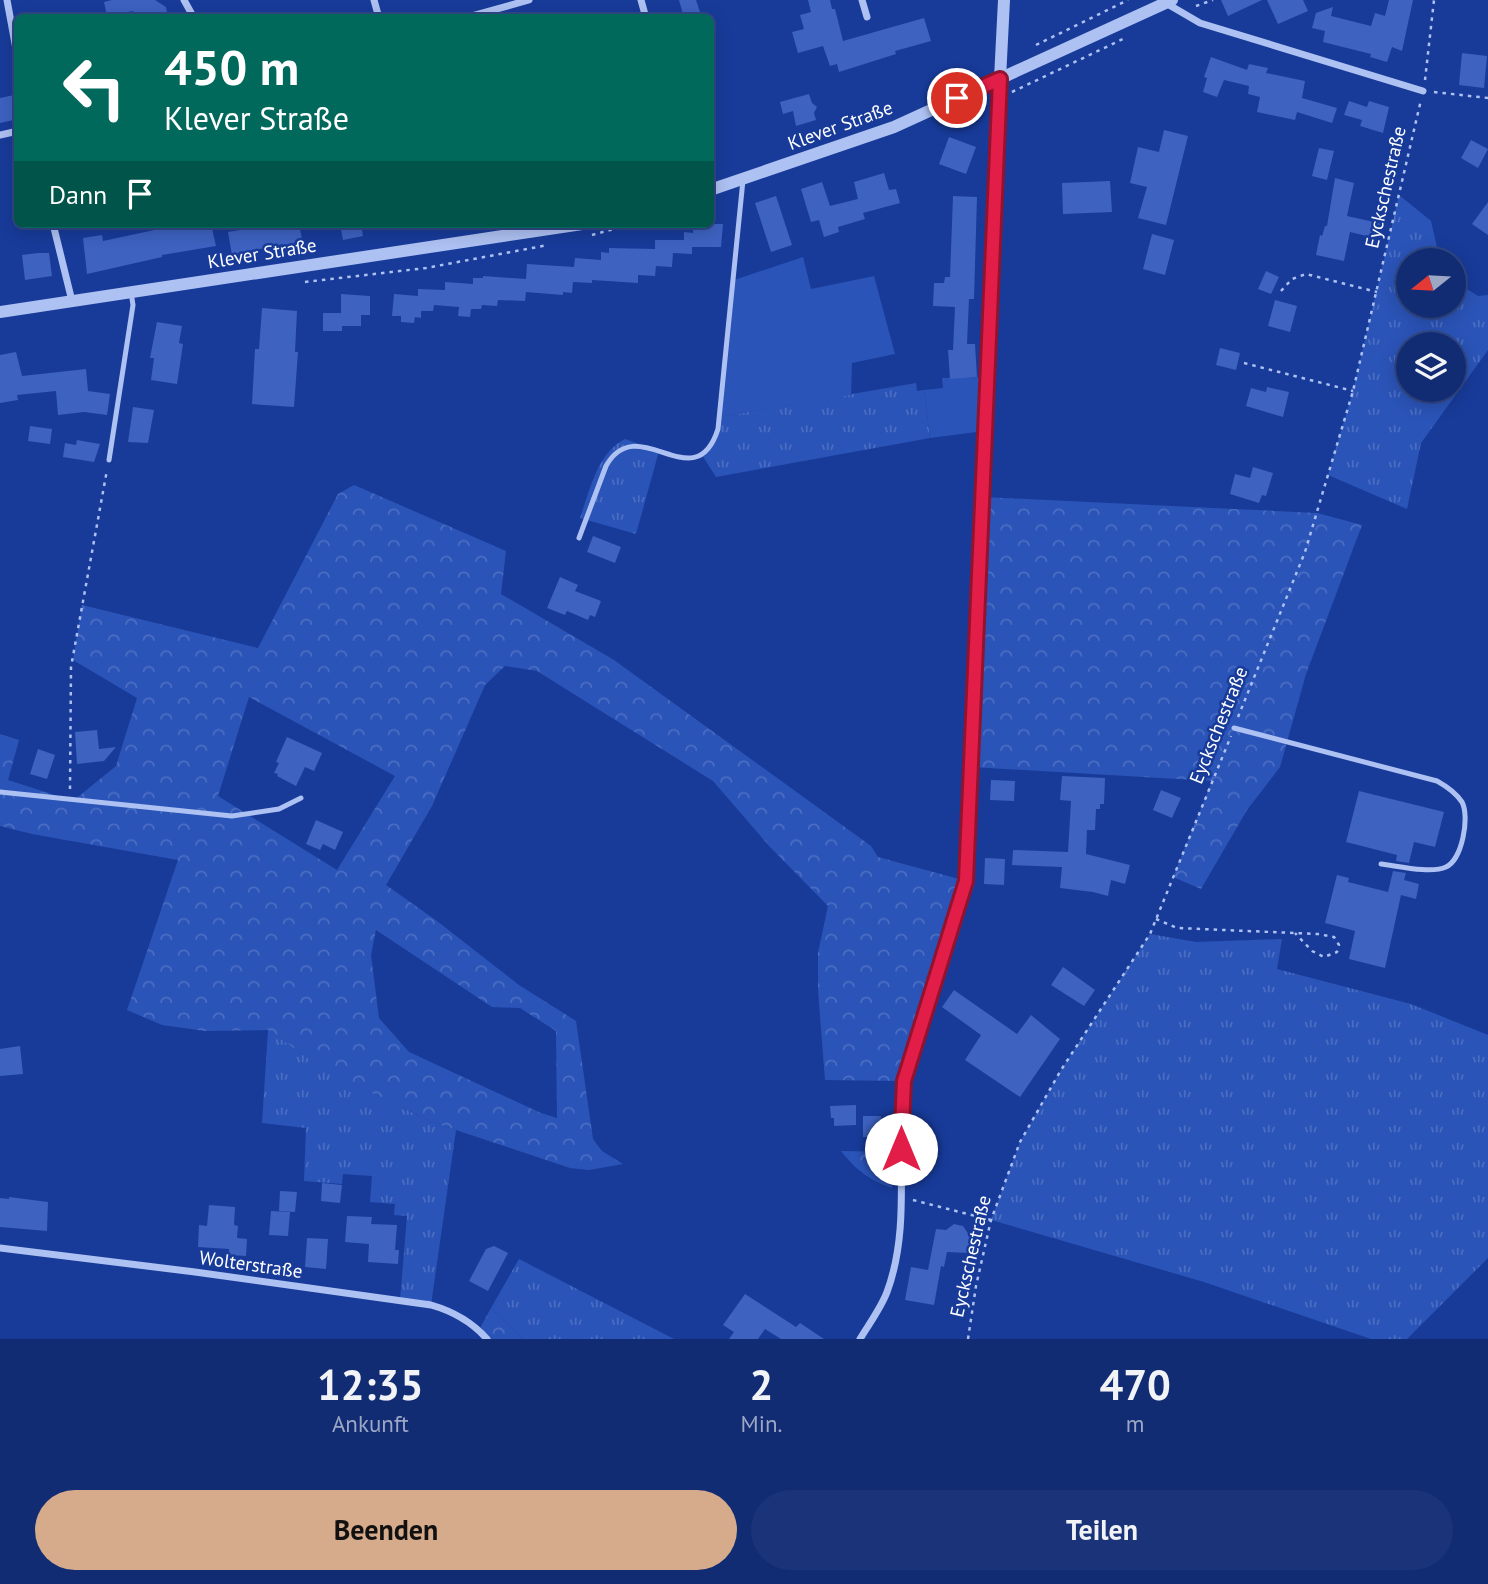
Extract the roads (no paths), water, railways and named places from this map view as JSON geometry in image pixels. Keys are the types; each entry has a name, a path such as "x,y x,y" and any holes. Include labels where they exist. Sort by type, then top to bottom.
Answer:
{"street":[{"path":"7,0 14,38"},
{"path":"478,14 529,0"},
{"path":"862,0 867,17"},
{"path":"860,1339 887,1294 897,1260 901,1197 901,1100 904,1081 966,881 1004,0"},
{"path":"1166,1 1179,13 1199,23 1423,91"},
{"name":"Klever Straße","path":"714,189 894,127 1166,1"},
{"path":"54,228 72,301"},
{"name":"Klever Straße","path":"0,312 555,228"},
{"name":"Wolterstraße","path":"0,1248 430,1305 450,1311 479,1330 487,1339"}],"lane":[{"path":"579,538 606,466 620,449 639,445 690,458 709,450 715,440 731,320 743,180"},
{"path":"109,460 133,305 131,292"},
{"path":"1234,728 1437,781 1447,787 1462,803 1465,812 1464,833 1457,856 1451,864 1435,870 1381,864"},
{"path":"0,792 232,816 279,809 301,798"}]}
